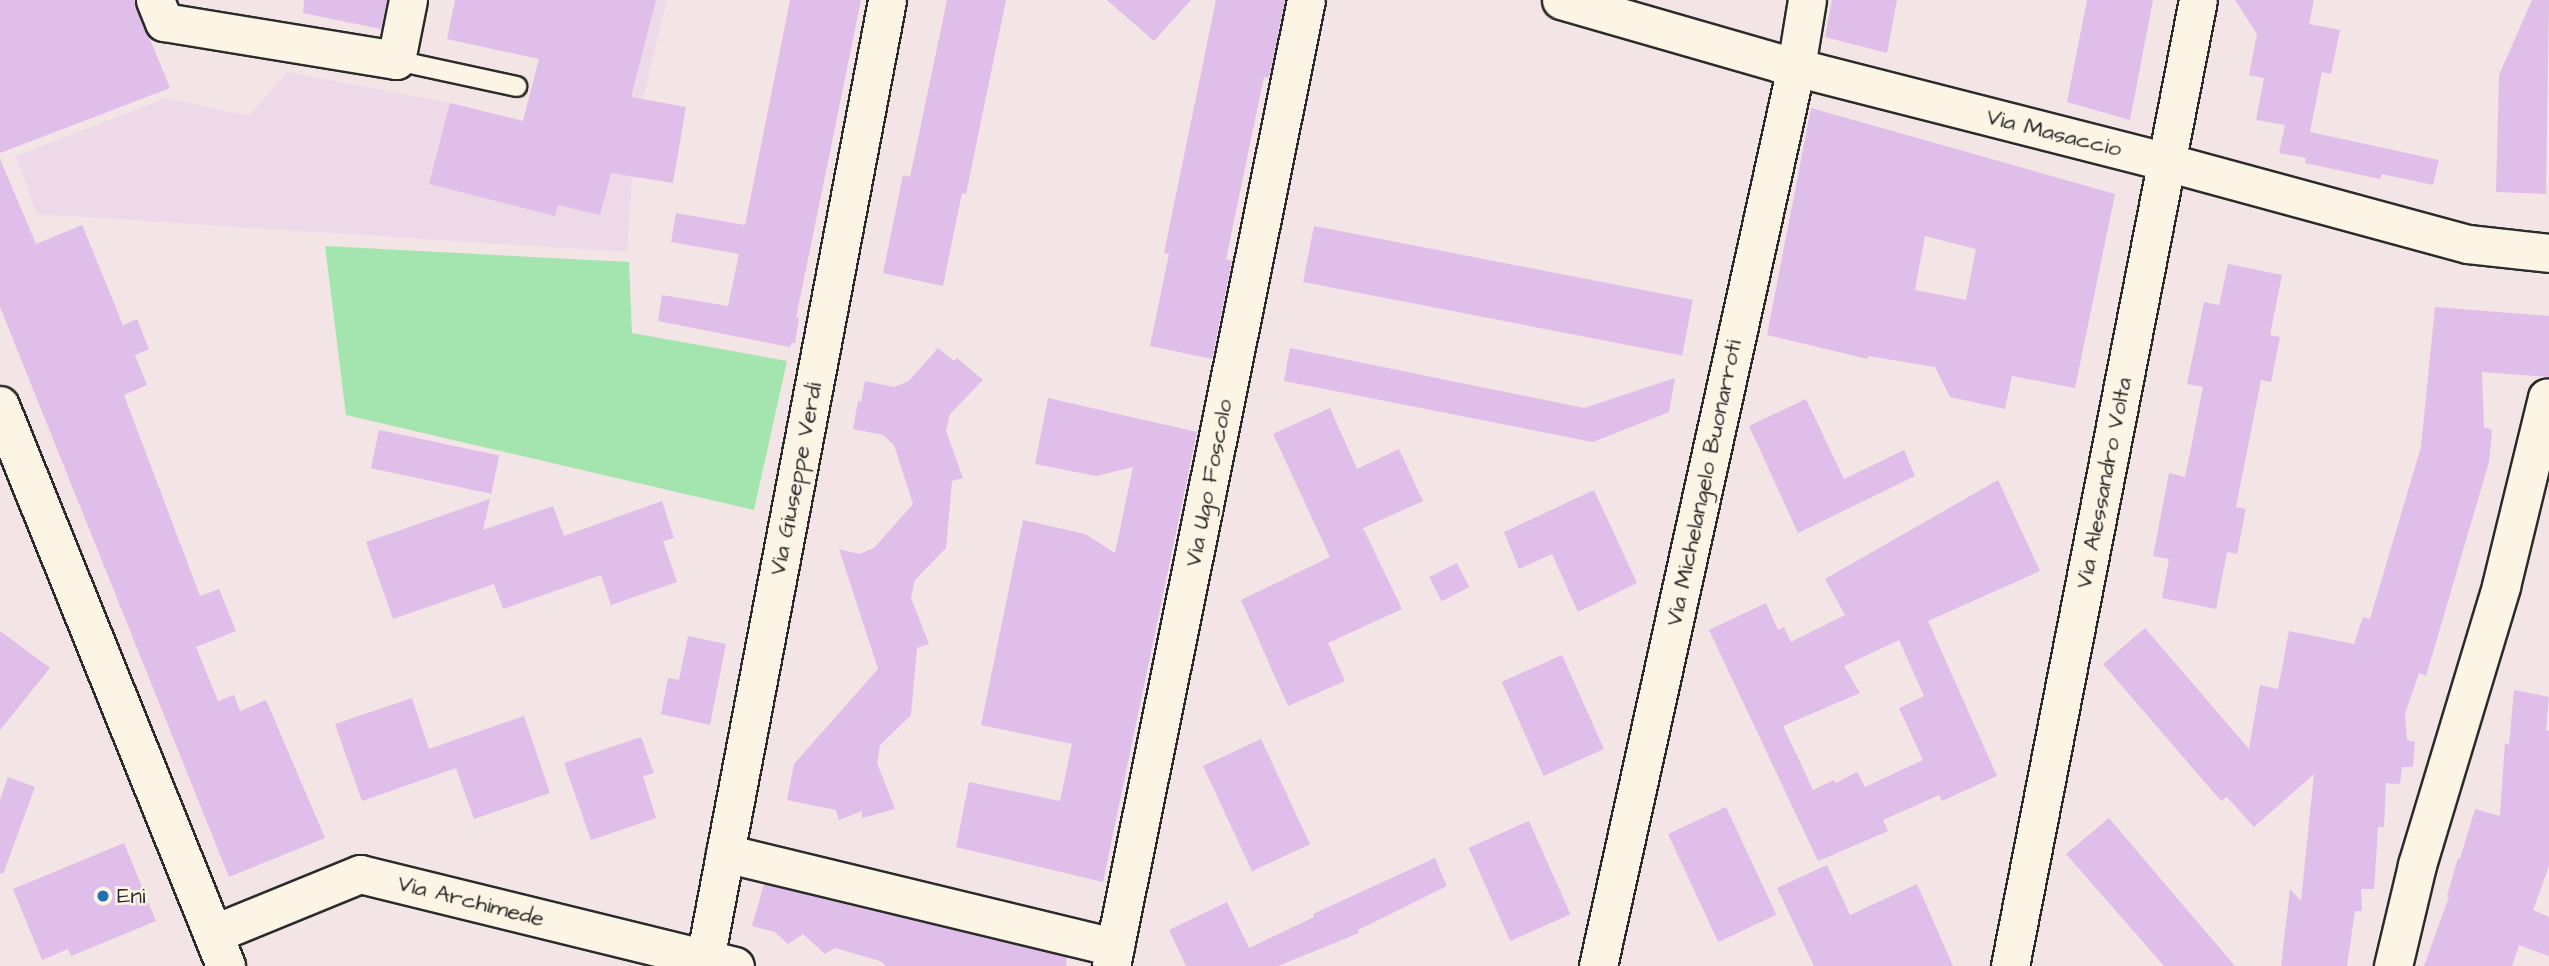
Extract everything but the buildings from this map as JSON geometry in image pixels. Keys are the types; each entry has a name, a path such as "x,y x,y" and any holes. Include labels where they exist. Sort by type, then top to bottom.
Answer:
{"main road":[{"path":"0,406 219,950"}],"street":[{"path":"155,0 164,22 396,60 408,0"},
{"name":"Via Giuseppe Verdi","path":"720,962 725,853 887,0"},
{"name":"Via Ugo Foscolo","path":"1113,956 1306,0"},
{"name":"Via Masaccio","path":"1561,0 1796,67 2166,162 2468,244 2549,253"},
{"name":"Via Michelangelo Buonarroti","path":"1598,966 1796,67 1807,0"},
{"name":"Via Alessandro Volta","path":"2010,966 2197,0"},
{"path":"2393,966 2417,865 2501,586 2547,398 2549,399"},
{"path":"725,853 1113,956"},
{"name":"Via Archimede","path":"219,950 360,874 720,962"}],"lane":[{"path":"396,60 516,86"}],"shaded area":[{"path":"585,0 667,0 635,133 627,252 37,214 16,156 166,98 249,116 287,72 450,103 523,121 553,6"}],"green space":[{"path":"325,246 629,262 632,333 787,361 754,510 346,415"}],"place":[{"name":"Eni","path":"103,896"}]}
